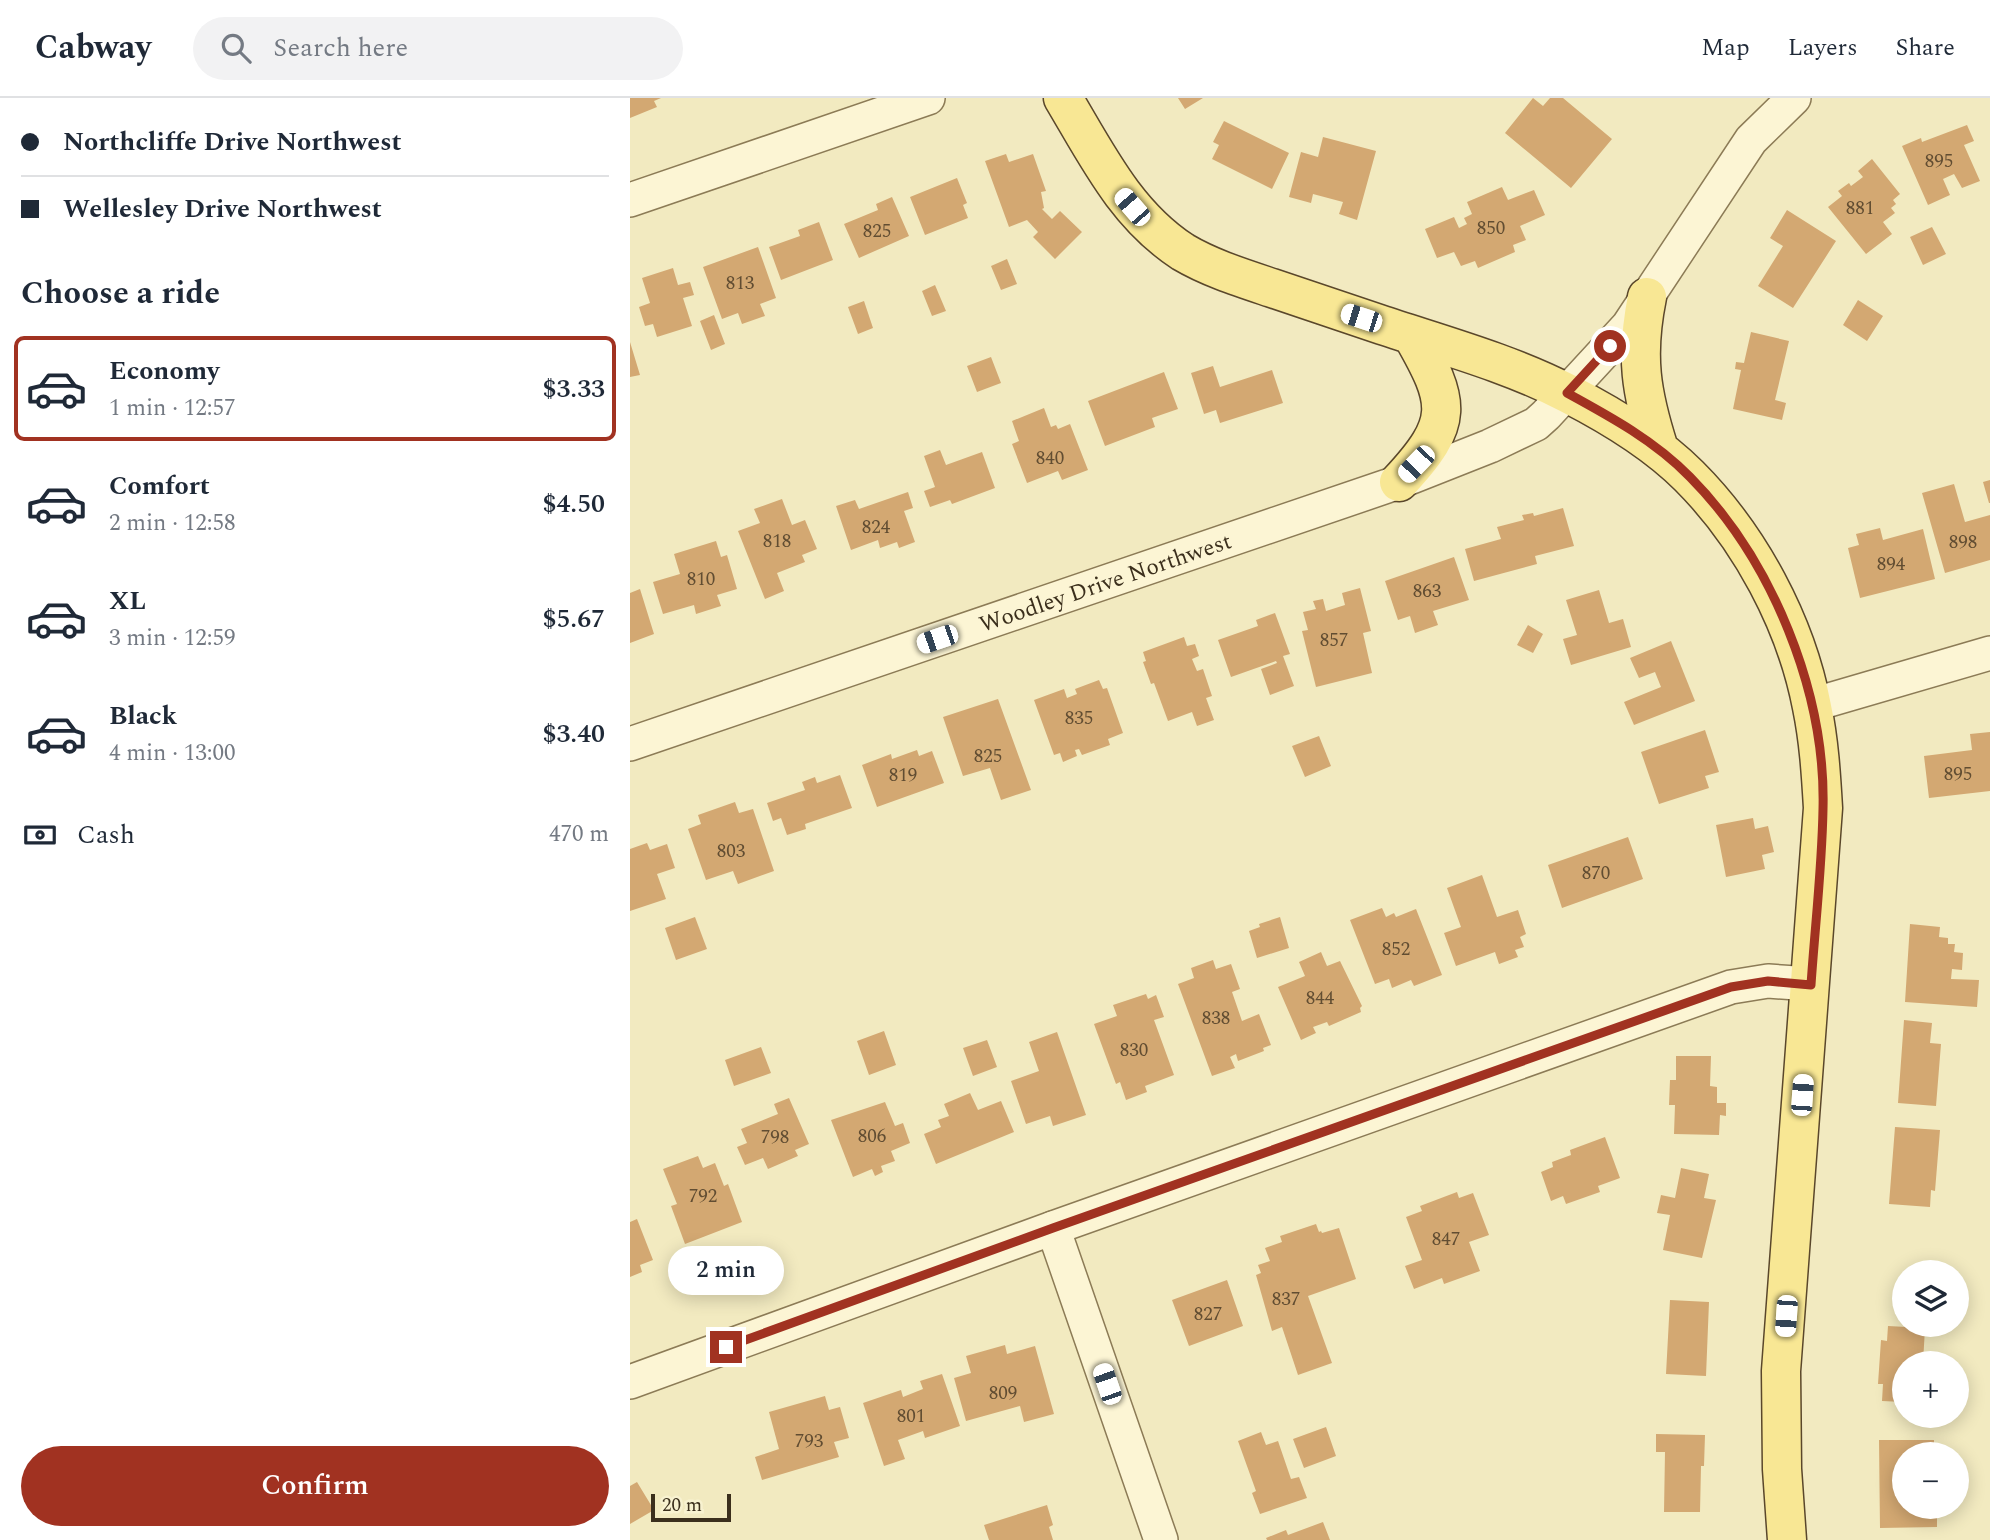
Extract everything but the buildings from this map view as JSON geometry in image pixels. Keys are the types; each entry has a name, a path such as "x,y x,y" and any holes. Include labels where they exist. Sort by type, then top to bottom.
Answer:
{"main road":[{"path":"1063,98 1119,192 1145,222 1184,252 1235,276 1514,370 1567,393 1613,418 1658,449 1690,477 1722,514 1751,555 1778,607 1797,653 1812,705 1824,808 1782,1371 1782,1469 1787,1540"},
{"path":"1647,297 1641,336 1641,379 1658,449"},
{"path":"1399,482 1428,447 1437,432 1441,414 1439,387 1412,335"}],"street":[{"path":"630,200 928,98"},
{"name":"Woodley Drive Northwest","path":"630,744 1399,482 1449,464 1536,424 1628,326 1751,140 1794,98"},
{"path":"1812,705 1990,653"},
{"path":"630,1382 1053,1228 1731,987 1768,981 1811,985"},
{"path":"1053,1228 1161,1540"}],"route":[{"path":"726,1347 1731,987 1768,981 1811,985 1824,808 1812,705 1797,653 1778,607 1751,555 1722,514 1690,477 1658,449 1613,418 1567,393 1610,346"}]}
